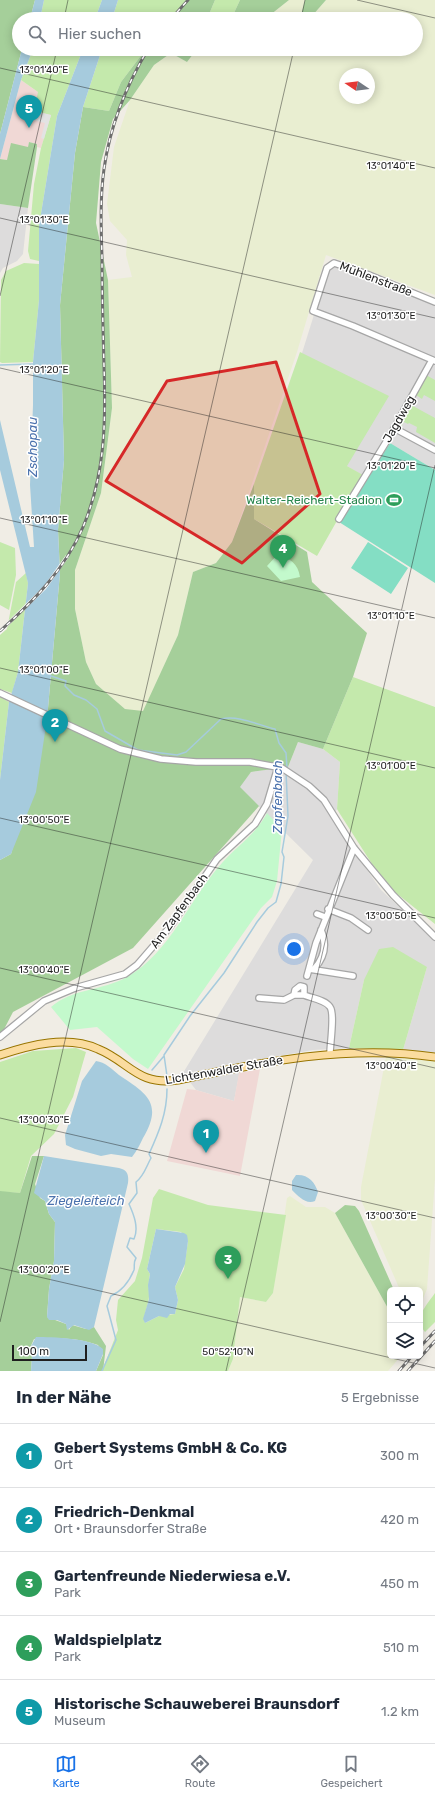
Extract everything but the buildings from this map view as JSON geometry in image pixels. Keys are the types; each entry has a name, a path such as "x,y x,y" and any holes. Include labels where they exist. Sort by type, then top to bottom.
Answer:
{"main road":[{"name":"Lichtenwalder Straße","path":"0,1055 40,1044 76,1043 98,1049 147,1078 164,1081 178,1080 279,1060 330,1054 386,1054 435,1057"}],"street":[{"name":"Mühlenstraße","path":"434,360 353,326 313,312 326,268 334,263 364,273 435,302"},
{"name":"Jagdweg","path":"339,519 434,360"},
{"path":"394,428 435,450"},
{"path":"2,694 120,748 150,758 196,762 250,762 280,768 291,774 324,800 354,848 393,895 435,937"},
{"name":"Am Zapfenbach","path":"0,1037 44,1001 75,988 125,974 137,965 169,928 217,859 255,824 267,804 280,768"},
{"path":"311,969 325,917 354,848"},
{"path":"328,909 351,918 368,930"},
{"path":"317,914 325,917"},
{"path":"307,976 321,958 326,946 321,930"},
{"path":"311,969 353,976"},
{"path":"294,995 295,990 300,986 304,987 304,995"},
{"path":"259,998 284,1000 294,995 304,995 325,1002 330,1007 332,1014 330,1054"}],"highlighted area":[{"path":"276,362 320,494 242,563 106,481 167,381"}],"shaded area":[{"path":"21,80 38,92 51,115 41,148 37,147 37,144 29,142 28,147 7,160 0,159"},
{"path":"34,111 51,115 44,139 41,138 45,123 32,120"},
{"path":"0,204 28,208 23,254 17,261 3,268 0,273"},
{"path":"332,265 435,304 435,470 390,443 367,478 347,466 302,353 329,267"},
{"path":"298,742 323,749 340,762 337,809 331,818 381,890 435,940 435,1054 403,1050 427,967 364,980 349,1048 313,1050 239,1063 240,1070 234,1101 196,1090 183,1073 313,860 239,787 251,772 288,767"},
{"path":"260,1069 240,1176 167,1161 187,1089 196,1090 234,1101 239,1073"}],"green space":[{"path":"0,0 35,0 32,12 12,12 12,56 20,56 0,134"},
{"path":"44,0 102,0 98,12 41,12"},
{"path":"118,0 187,0 176,12 114,12"},
{"path":"187,0 215,0 210,12 176,12"},
{"path":"215,0 240,0 234,12 210,12"},
{"path":"240,0 289,0 274,12 234,12"},
{"path":"289,0 305,0 302,12 274,12"},
{"path":"305,0 326,0 316,12 302,12"},
{"path":"326,0 435,0 435,295 326,255 297,352 232,542 216,563 193,572 178,635 143,712 125,709 96,684 86,662 75,609 75,570 101,493 112,408 108,280 132,277 126,255 127,240 110,221 107,204 114,147 130,100 154,65 167,56 176,56 187,62 192,56 423,56 423,12 316,12"},
{"path":"30,56 80,56 57,116 39,226 39,261 30,259 28,251 34,184 41,148 51,115 34,111 38,92 21,80"},
{"path":"100,56 141,56 121,82 109,111 83,107"},
{"path":"141,56 167,56 154,65 130,100 113,119 101,162 96,223 108,280 112,408 101,493 75,570 75,609 86,662 96,684 125,709 143,711 178,635 193,572 216,563 232,542 254,484 254,519 307,552 312,582 367,633 353,677 323,749 298,742 288,767 251,772 240,787 259,806 133,948 13,1012 0,1037 0,860 11,854 47,719 60,573 58,530 64,460 60,305 75,153 83,107 109,111 121,82"},
{"path":"176,56 192,56 187,62"},
{"path":"29,142 37,144 37,147 28,208 0,204 0,159 7,160 11,143 28,147"},
{"path":"24,263 39,264 39,300 33,362 2,363 0,362 1,280 6,271"},
{"path":"300,352 389,396 347,466 363,475 317,556 254,519 254,484"},
{"path":"426,375 435,380 435,401 424,395 422,399 416,395"},
{"path":"413,398 416,400 413,406 435,418 435,443 416,432 417,427 409,423 404,422 400,428 411,434 396,427"},
{"name":"Walter-Reichert-Stadion","path":"390,443 435,470 435,583 339,522"},
{"path":"0,542 15,548 16,575 9,610 0,605"},
{"path":"368,542 408,568 391,594 351,568"},
{"path":"278,554 293,562 299,572 300,577 281,581 267,566"},
{"path":"26,573 28,583 18,672 12,693 0,689 0,635 7,629 16,582"},
{"path":"353,677 435,707 435,924 396,893 372,864 337,809 340,762 323,749"},
{"path":"0,697 9,702 0,780"},
{"path":"267,813 282,829 277,881 272,897 261,908 148,1069 133,1059 97,1027 70,1030 51,1007 69,996 108,985 127,977 156,954 179,924 210,877 252,834"},
{"path":"393,947 427,967 403,1050 349,1048 364,980 379,949"},
{"path":"76,1048 86,1052 73,1097 54,1134 31,1156 20,1193 0,1192 0,1062 33,1051"},
{"path":"386,1057 435,1061 435,1179 427,1289 423,1299 423,1287 399,1287 361,1200 361,1187"},
{"path":"32,1156 44,1156 35,1184 40,1198 45,1201 49,1214 55,1222 54,1261 49,1289 47,1317 66,1324 69,1330 72,1325 86,1329 94,1327 106,1346 103,1371 96,1371 103,1355 98,1345 74,1339 50,1338 34,1339 30,1348 32,1356 31,1371 0,1371 0,1191 20,1193"},
{"path":"159,1189 208,1205 286,1215 273,1293 266,1302 240,1297 233,1359 228,1371 103,1371 118,1330 116,1320 118,1300 135,1281 142,1258 153,1198","holes":["156,1229 181,1232 188,1241 184,1269 175,1287 178,1300 175,1314 159,1316 145,1323 149,1297 150,1274 147,1269"]},
{"path":"290,1196 306,1207 325,1207 335,1213 387,1307 387,1359 398,1359 388,1371 228,1371 233,1359 240,1297 266,1302 273,1293 287,1198"},
{"path":"345,1205 355,1206 359,1211 393,1287 387,1287 387,1307 335,1213"},
{"path":"435,1293 435,1322 425,1332 423,1329 423,1310"}],"water":[{"path":"35,0 44,0 41,12 32,12"},
{"path":"102,0 118,0 114,12 98,12"},
{"path":"20,56 30,56 21,80 0,159 0,134"},
{"name":"Zschopau","path":"80,56 100,56 83,107 75,153 60,305 64,460 58,530 60,573 47,719 36,792 11,854 0,860 0,780 9,702 18,672 28,583 0,470 0,420 30,547 34,547 30,485 33,362 39,300 39,226 57,116"},
{"name":"Ziegeleiteich","path":"96,1061 108,1066 138,1088 145,1094 152,1108 152,1116 149,1126 132,1157 111,1154 101,1156 66,1145 65,1135 82,1081"},
{"name":"Ziegeleiteich","path":"44,1156 119,1168 126,1171 128,1175 128,1183 94,1327 89,1330 74,1325 67,1330 66,1324 57,1320 49,1320 47,1317 49,1289 54,1261 55,1222 49,1214 45,1201 34,1193"},
{"path":"296,1175 307,1177 313,1182 318,1192 315,1201 305,1201 292,1190 292,1181"},
{"path":"156,1229 184,1233 187,1235 188,1241 185,1264 175,1287 178,1300 175,1314 170,1314 167,1318 159,1316 145,1323 143,1319 149,1299 148,1285 150,1274 147,1269"},
{"path":"36,1337 52,1337 90,1342 103,1349 103,1354 96,1371 31,1371 32,1356 30,1348"}],"pier":[{"path":"66,555 69,557 46,589 0,634 0,629 44,586"}],"waterway":[{"path":"0,365 34,364"},
{"name":"Zapfenbach","path":"51,676 66,681 65,686 74,695 86,700 97,709 105,731 138,750 177,755 186,752 221,719 235,718 275,729 279,743 286,753 287,768"},
{"name":"Zapfenbach","path":"167,1076 164,1055 190,1016 224,973 257,922 268,908 276,902 281,884 284,857 282,852 288,816 286,772"},
{"path":"152,1070 164,1056"},
{"name":"Zapfenbach","path":"102,1371 116,1340 107,1306 111,1296 122,1289 130,1278 134,1270 136,1258 127,1247 130,1238 134,1239 136,1230 134,1217 129,1204 137,1193 136,1182 143,1174 151,1158 149,1154 162,1122 166,1106 167,1089"}],"railway":[{"path":"177,12 188,0"},
{"path":"0,631 48,584 67,557 83,527 96,488 100,468 105,407 101,224 104,169 110,137 120,107 144,56"},
{"path":"423,1344 435,1331"},
{"path":"408,1371 435,1341"},
{"path":"399,1371 409,1359"}],"place":[{"name":"Historische Schauweberei Braunsdorf","path":"29,128"},
{"name":"Walter-Reichert-Stadion","path":"394,500"},
{"name":"Waldspielplatz","path":"283,568"},
{"name":"Friedrich-Denkmal","path":"55,742"},
{"name":"Gebert Systems GmbH & Co. KG","path":"206,1153"},
{"name":"Gartenfreunde Niederwiesa e.V.","path":"228,1279"}]}
